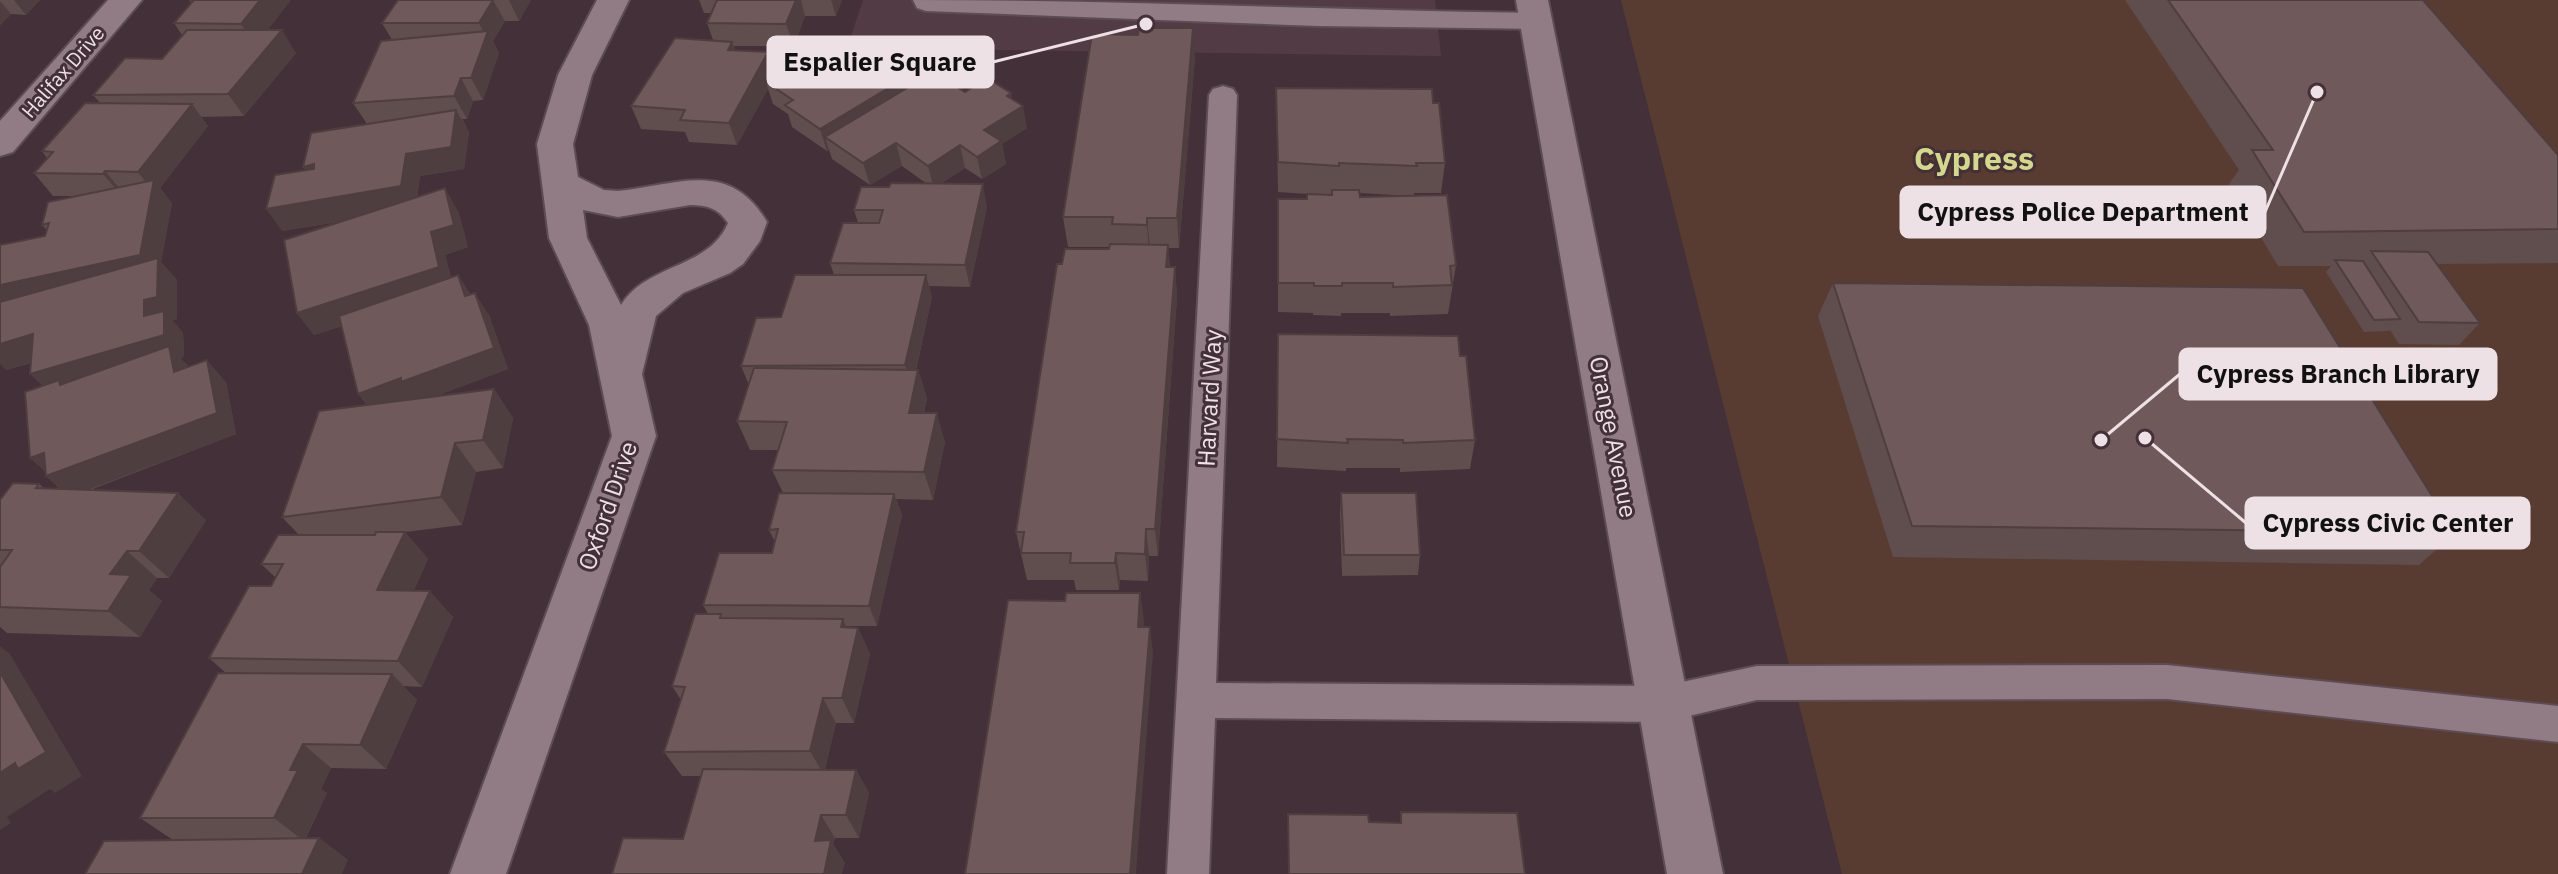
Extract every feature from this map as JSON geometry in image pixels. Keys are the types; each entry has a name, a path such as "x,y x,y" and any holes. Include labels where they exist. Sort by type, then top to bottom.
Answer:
{"street":[{"name":"Halifax Drive","path":"0,144 126,0"},
{"name":"Oxford Drive","path":"478,874 634,436 610,325 568,238 555,144 575,75 613,0"},
{"name":"Orange Avenue","path":"1534,10 1695,874"},
{"path":"560,183 589,200 617,204 696,192 723,194 739,206 748,222 742,242 724,259 657,289 639,307 621,375"}],"lane":[{"path":"926,0 926,3 1162,7 1534,10"},
{"name":"Harvard Way","path":"1188,874 1223,95"},
{"path":"1196,700 1663,704 1757,683 2167,682 2558,724"}],"shaded area":[{"path":"863,0 1435,0 1441,56 847,48"},
{"path":"1621,0 2558,0 2558,874 1842,874"}],"building":[{"path":"189,0 260,0 241,24 174,23 193,1"},
{"path":"398,0 493,0 479,23 382,23"},
{"path":"717,0 796,0 786,24 707,23"},
{"path":"2168,0 2423,0 2558,155 2558,229 2304,232 2252,150 2273,150"},
{"path":"1139,28 1193,28 1177,218 1147,218 1147,225 1112,224 1113,217 1063,217 1092,34 1138,35"},
{"path":"187,30 282,30 228,94 93,95 125,58 162,59"},
{"path":"488,31 471,78 461,78 454,96 353,103 381,41"},
{"path":"675,38 732,42 728,50 768,52 729,123 680,120 685,110 631,106"},
{"path":"841,39 905,78 820,129 785,105 793,100 766,82"},
{"path":"934,72 965,92 987,78 1011,93 1007,96 1023,106 984,130 1001,141 977,157 960,145 928,166 896,143 863,163 825,137"},
{"path":"1276,88 1432,89 1433,103 1439,103 1445,163 1416,163 1417,166 1339,163 1339,166 1278,162"},
{"path":"85,103 192,104 138,172 34,173 53,152 42,151"},
{"path":"456,110 451,147 406,154 401,186 266,209 275,175 314,169 314,164 303,167 311,133"},
{"path":"154,180 140,255 0,285 0,245 45,236 49,223 42,225 48,202"},
{"path":"891,183 983,184 965,265 830,263 843,223 879,223 883,210 854,210 861,187 889,187"},
{"path":"445,188 454,225 431,232 439,267 297,313 284,240"},
{"path":"1332,190 1359,190 1360,197 1447,195 1456,265 1450,266 1452,285 1393,287 1393,283 1314,286 1314,283 1278,283 1278,199 1307,199 1307,194 1332,195"},
{"path":"1110,244 1168,245 1166,267 1175,267 1155,529 1146,529 1145,554 1116,553 1115,563 1070,563 1071,553 1021,553 1024,532 1016,532 1057,264 1062,264 1065,249 1109,249"},
{"path":"2371,251 2428,252 2480,323 2419,322"},
{"path":"158,258 157,297 144,300 144,316 164,311 164,335 30,374 33,334 0,344 0,302"},
{"path":"2335,260 2363,261 2400,319 2374,320"},
{"path":"458,275 465,296 475,293 494,348 401,382 401,378 358,394 339,316"},
{"path":"795,275 926,275 905,365 741,366 756,318 781,317"},
{"path":"1833,283 2303,288 2455,533 1912,526"},
{"path":"1278,334 1458,336 1460,356 1466,356 1475,440 1403,443 1403,440 1347,439 1348,443 1277,439"},
{"path":"169,346 174,372 207,360 217,413 46,476 44,453 30,458 25,392 59,380 60,385"},
{"path":"754,368 918,370 909,413 937,413 924,472 772,470 787,422 737,421"},
{"path":"494,389 483,440 455,443 441,497 282,517 319,411"},
{"path":"13,483 39,484 36,488 178,493 139,551 127,551 110,574 131,575 108,611 0,607 0,567 12,550 0,550 0,500"},
{"path":"779,493 894,494 869,606 703,605 719,553 772,553 778,529 769,530"},
{"path":"1341,493 1416,493 1420,555 1344,555"},
{"path":"376,532 405,532 377,590 430,591 398,661 209,658 249,586 271,586 283,564 261,564 278,535 375,535"},
{"path":"1066,593 1140,593 1138,627 1150,627 1130,874 965,874 1008,600 1065,601"},
{"path":"695,614 721,614 720,618 843,619 841,627 858,628 842,698 823,698 810,751 664,752 685,687 672,686"},
{"path":"0,672 46,752 18,769 15,763 0,773"},
{"path":"218,673 392,674 360,745 303,744 290,770 298,770 274,818 140,818"},
{"path":"703,769 856,770 846,815 821,815 815,841 831,840 824,874 612,874 623,838 683,839"},
{"path":"1401,812 1517,813 1525,874 1289,874 1288,814 1368,815 1369,822 1401,823"},
{"path":"319,838 302,874 85,874 104,841"}],"place":[{"name":"Espalier Square","path":"1146,24"},
{"name":"Cypress Police Department","path":"2317,92"},
{"name":"Cypress Civic Center","path":"2145,438"},
{"name":"Cypress Branch Library","path":"2101,440"}],"district":[{"name":"Cypress","path":"1974,159"}]}
